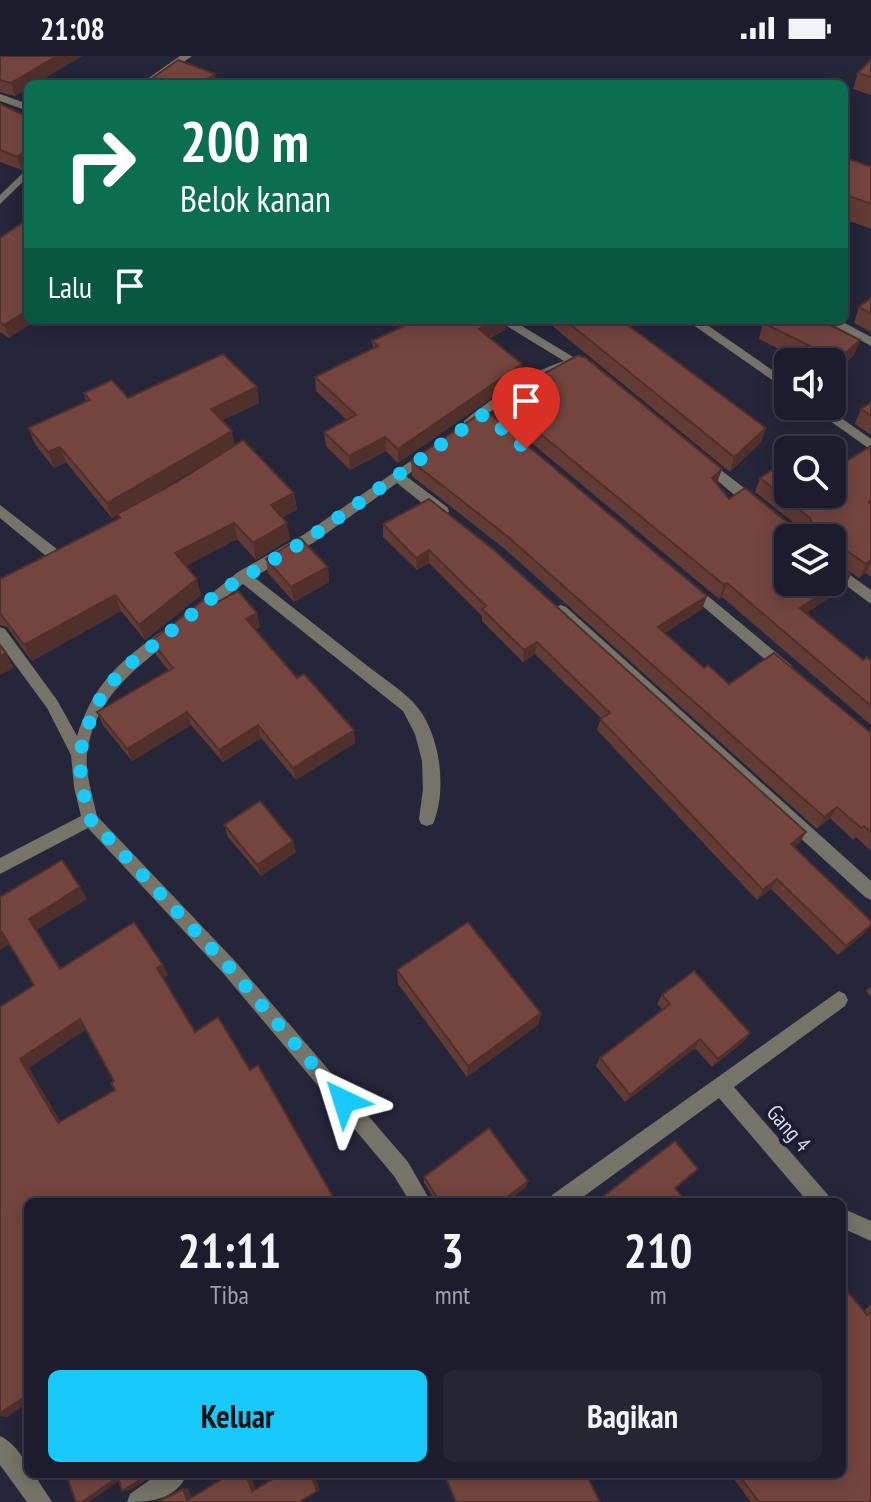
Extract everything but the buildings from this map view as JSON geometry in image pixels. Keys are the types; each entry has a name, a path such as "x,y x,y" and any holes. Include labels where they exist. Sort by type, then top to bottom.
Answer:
{"street":[{"path":"151,80 187,56"},
{"path":"0,97 24,106"},
{"path":"0,201 24,175"},
{"path":"510,324 573,362 589,367"},
{"path":"698,324 774,377"},
{"path":"837,324 871,342"},
{"path":"79,755 93,711 108,686 131,663 243,576 308,539 453,436 489,419 506,394 545,372 573,362"},
{"path":"835,420 871,445"},
{"path":"690,451 767,514"},
{"path":"397,476 454,521"},
{"path":"0,510 57,557"},
{"path":"243,576 408,707 424,730 431,760 427,819"},
{"path":"846,578 871,598"},
{"path":"680,579 794,675"},
{"path":"547,599 871,892"},
{"path":"0,633 52,704 79,755 82,787 90,819 229,967 401,1169 419,1198"},
{"path":"0,866 90,819"},
{"path":"565,1198 839,1000"},
{"name":"Gang 4","path":"721,1086 818,1198"},
{"path":"846,1220 871,1231"},
{"path":"0,1447 41,1502"},
{"path":"138,1502 171,1478"}],"route":[{"path":"344,1101 229,967 90,819 82,787 79,755 93,711 108,686 131,663 221,591 308,539 484,414 526,449"}]}
